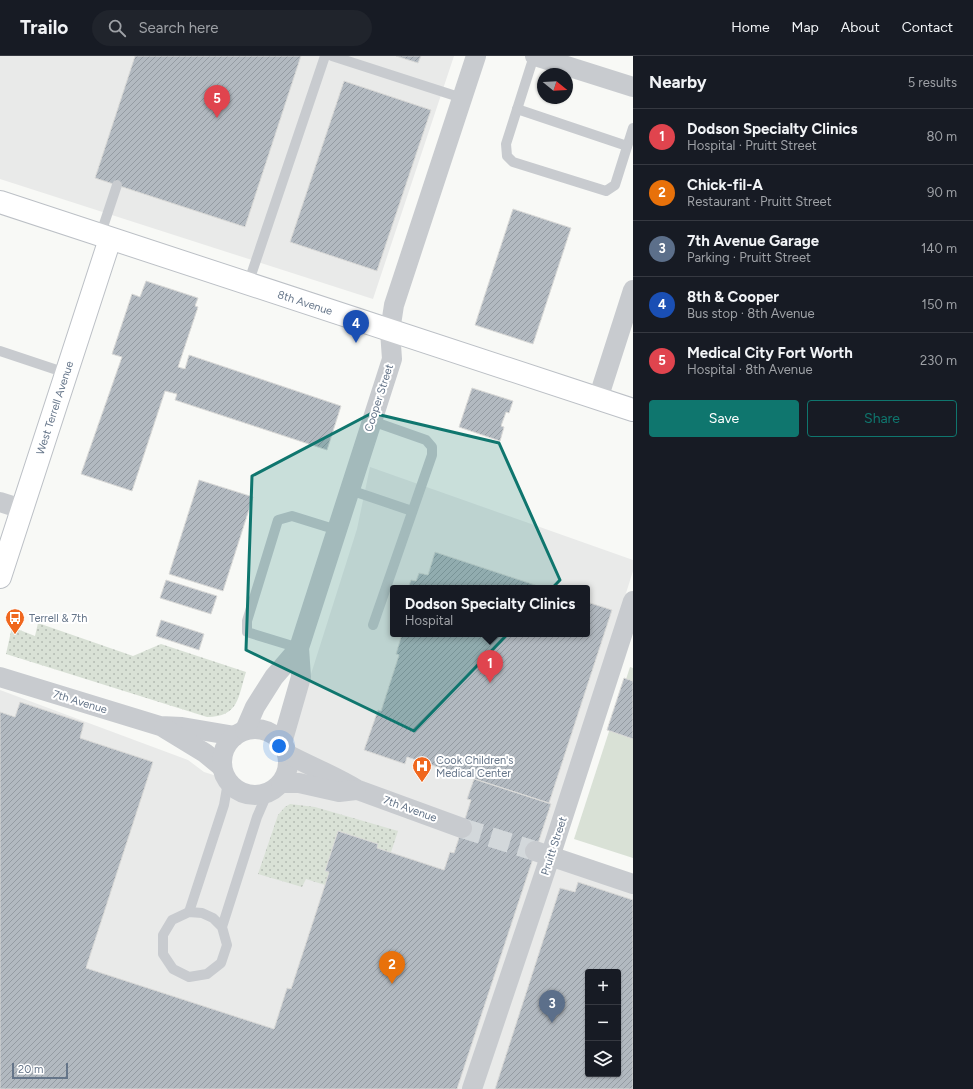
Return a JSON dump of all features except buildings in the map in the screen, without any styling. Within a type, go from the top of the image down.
[{"type":"main road","name":"8th Avenue","points":[[0,202],[105,238],[633,410]]},
{"type":"main road","name":"West Terrell Avenue","points":[[0,578],[66,373],[105,238]]},
{"type":"street","name":"Cooper Street","points":[[284,748],[301,677],[299,648],[392,359],[390,331],[394,305],[476,56]]},
{"type":"street","points":[[534,56],[633,87]]},
{"type":"street","points":[[598,399],[633,290]]},
{"type":"street","points":[[0,502],[22,509]]},
{"type":"street","name":"Pruitt Street","points":[[473,1087],[543,854],[633,601]]},
{"type":"street","name":"Cooper Street","points":[[240,733],[274,677],[299,648]]},
{"type":"street","name":"7th Avenue","points":[[0,677],[160,726],[240,733],[256,729],[266,731],[275,735],[284,748],[325,773],[342,780],[358,790],[462,828]]},
{"type":"street","name":"7th Avenue","points":[[160,726],[205,753],[225,775],[234,788],[242,793],[254,796],[274,788],[298,784],[339,792],[358,790]]},
{"type":"street","points":[[225,775],[224,750],[229,742],[240,733]]},
{"type":"street","points":[[274,788],[286,774],[288,764],[284,748]]},
{"type":"street","points":[[543,854],[633,884]]},
{"type":"lane","points":[[248,284],[325,56]]},
{"type":"lane","points":[[332,56],[462,98]]},
{"type":"lane","points":[[534,56],[506,144],[507,156],[513,162],[606,192],[615,185],[633,128]]},
{"type":"lane","points":[[517,109],[628,146]]},
{"type":"lane","points":[[105,238],[117,185]]},
{"type":"lane","points":[[0,351],[66,373]]},
{"type":"lane","points":[[372,421],[426,440],[432,446],[432,455],[373,625]]},
{"type":"lane","points":[[350,490],[412,511]]},
{"type":"lane","points":[[299,648],[247,632],[247,621],[278,520],[292,516],[337,530]]},
{"type":"lane","points":[[189,912],[224,804],[225,775]]},
{"type":"lane","points":[[222,928],[257,817],[274,788]]},
{"type":"lane","points":[[189,912],[202,913],[213,918],[222,928],[227,945],[221,963],[207,974],[189,977],[172,969],[163,954],[162,935],[172,920],[189,912]]},
{"type":"highlighted area","points":[[372,413],[499,443],[560,580],[414,731],[246,650],[252,476]]},
{"type":"shaded area","points":[[0,56],[454,56],[373,299],[0,179]]},
{"type":"shaded area","name":"Cook Children's Medical Center","points":[[370,467],[633,560],[633,571],[541,862],[633,894],[633,1089],[0,1089],[0,690],[188,760],[204,772],[274,794],[357,529]]},
{"type":"shaded area","points":[[38,623],[133,656],[161,644],[246,672],[239,697],[236,704],[225,713],[218,716],[207,717],[6,654],[12,627],[35,636]]},
{"type":"shaded area","points":[[630,667],[633,668],[633,858],[574,839]]},
{"type":"shaded area","points":[[290,804],[315,807],[398,831],[391,852],[377,848],[378,844],[338,831],[325,871],[329,872],[325,885],[306,879],[302,887],[258,874],[278,815]]},
{"type":"tunnel","points":[[462,828],[535,851]]},
{"type":"place","name":"Medical City Fort Worth","points":[[217,118]]},
{"type":"place","name":"8th & Cooper","points":[[356,343]]},
{"type":"place","name":"Terrell & 7th","points":[[15,635]]},
{"type":"place","name":"Dodson Specialty Clinics","points":[[490,683]]},
{"type":"place","name":"Cook Children's Medical Center","points":[[422,783]]},
{"type":"place","name":"Chick-fil-A","points":[[392,984]]},
{"type":"place","name":"7th Avenue Garage","points":[[552,1023]]}]
